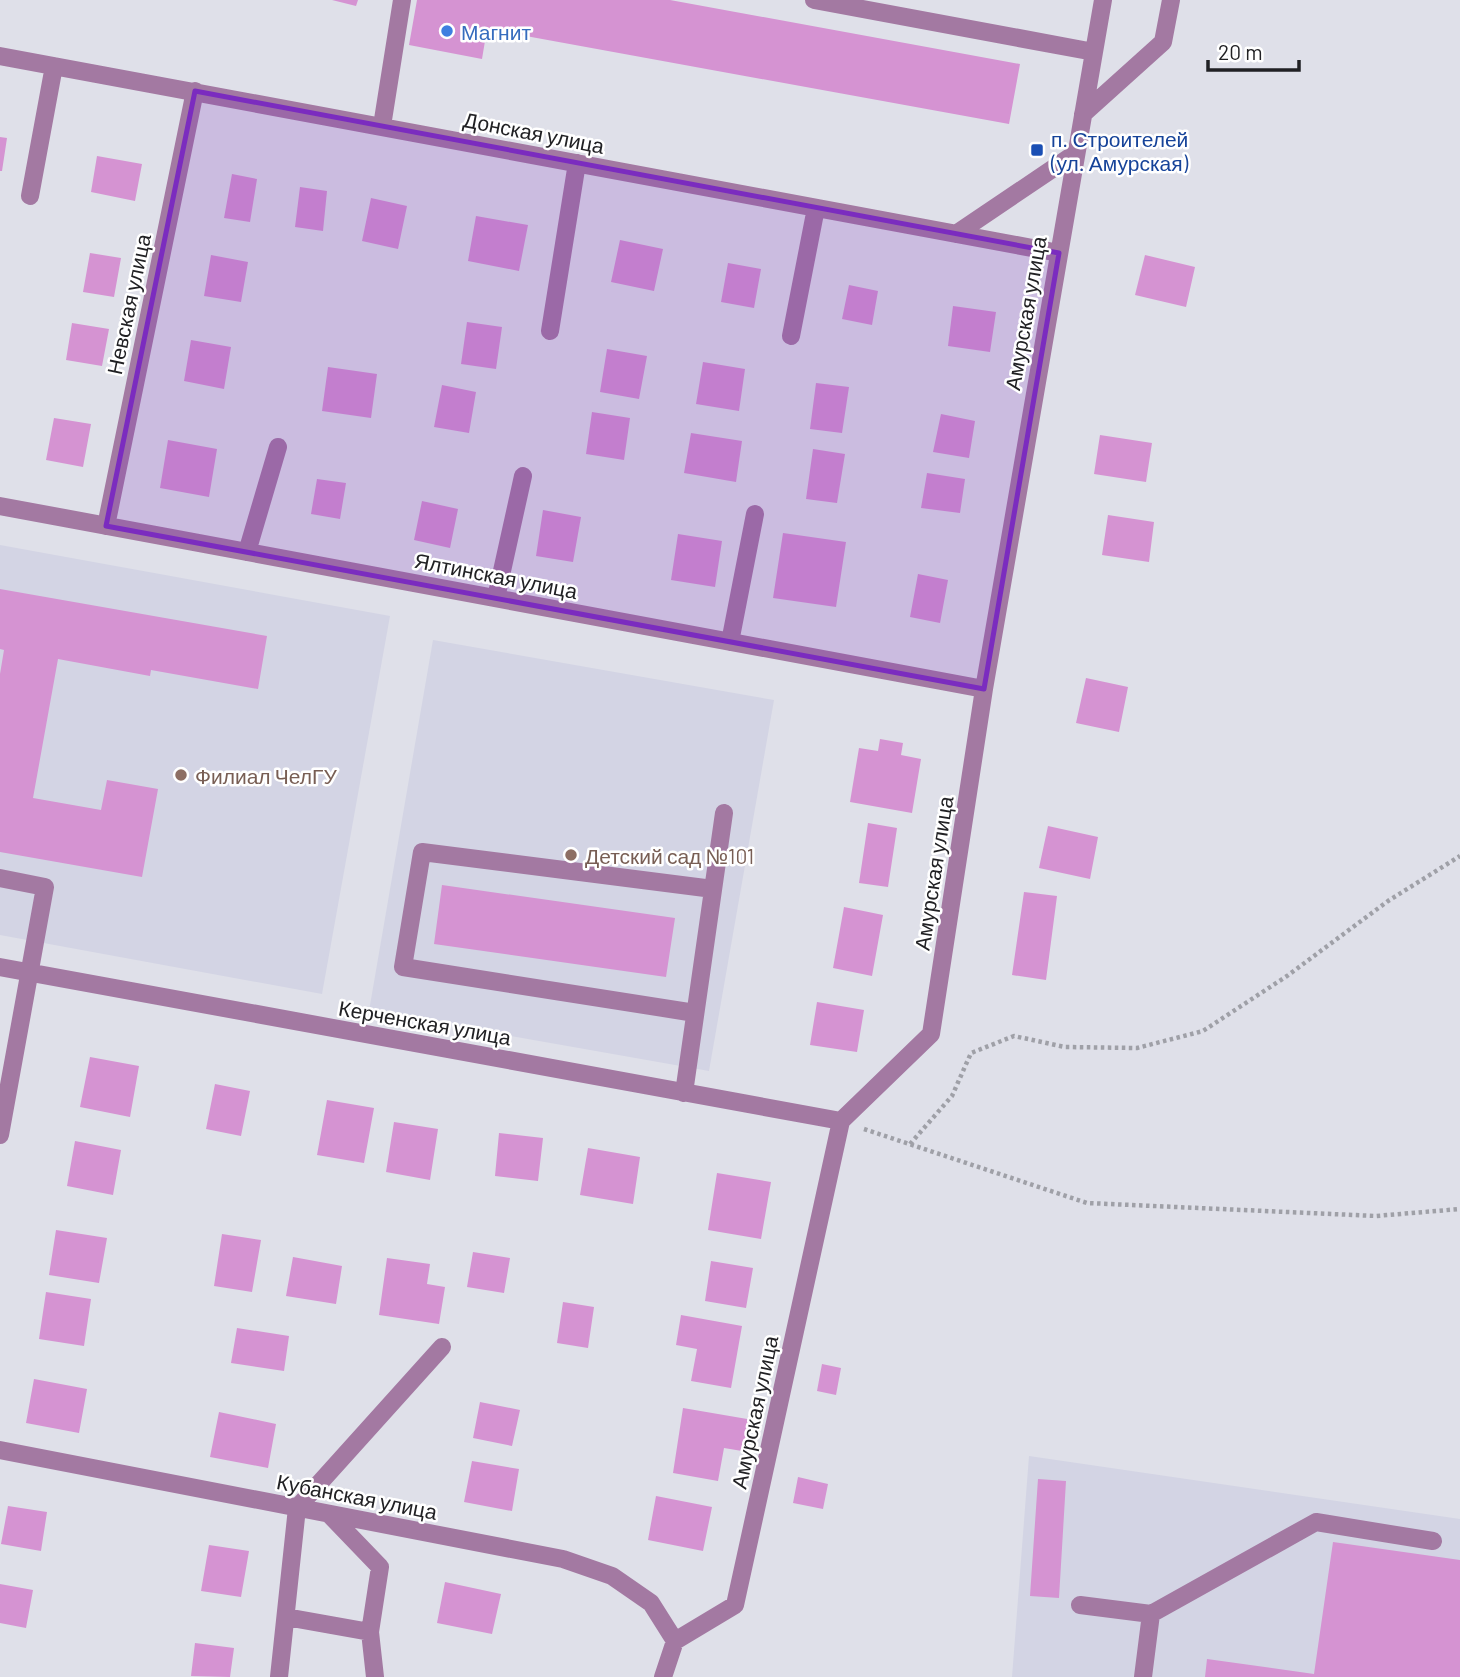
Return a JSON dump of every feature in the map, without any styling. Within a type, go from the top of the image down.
[{"type":"street","points":[[382,127],[402,0]]},
{"type":"street","points":[[814,0],[1094,52]]},
{"type":"street","name":"Амурская улица","points":[[675,1641],[735,1605],[841,1121],[931,1034],[984,689],[1102,0]]},
{"type":"street","points":[[1083,114],[1163,42],[1171,0]]},
{"type":"street","name":"Донская улица","points":[[0,56],[1059,253]]},
{"type":"street","points":[[30,196],[54,66]]},
{"type":"street","name":"Невская улица","points":[[106,526],[195,91]]},
{"type":"street","points":[[956,234],[1076,153]]},
{"type":"street","points":[[550,331],[577,163]]},
{"type":"street","points":[[791,336],[816,208]]},
{"type":"street","points":[[247,552],[278,447]]},
{"type":"street","points":[[496,598],[523,476]]},
{"type":"street","name":"Ялтинская улица","points":[[0,506],[984,689]]},
{"type":"street","points":[[730,642],[755,514]]},
{"type":"street","points":[[684,1093],[724,813]]},
{"type":"street","points":[[695,1013],[403,967],[422,852],[713,889]]},
{"type":"street","points":[[0,878],[44,887],[0,1135]]},
{"type":"street","name":"Керченская улица","points":[[0,967],[841,1121]]},
{"type":"street","points":[[279,1677],[298,1508],[442,1347]]},
{"type":"street","name":"Кубанская улица","points":[[0,1450],[563,1559],[612,1576],[651,1603],[675,1641]]},
{"type":"street","points":[[329,1514],[380,1567],[370,1632],[374,1677]]},
{"type":"street","points":[[1080,1605],[1151,1614],[1315,1522],[1433,1541]]},
{"type":"street","points":[[1143,1677],[1151,1614]]},
{"type":"street","points":[[286,1617],[370,1632]]},
{"type":"street","points":[[663,1677],[675,1641]]},
{"type":"path","points":[[910,1144],[952,1096],[971,1052],[1014,1036],[1065,1047],[1137,1048],[1203,1031],[1287,976],[1388,901],[1460,856]]},
{"type":"path","points":[[841,1121],[1087,1203],[1376,1216],[1460,1209]]},
{"type":"highlighted area","points":[[195,91],[1059,253],[984,689],[106,526]]},
{"type":"shaded area","name":"Филиал ЧелГУ","points":[[0,545],[390,616],[322,994],[0,935]]},
{"type":"shaded area","name":"Детский сад №101","points":[[433,640],[774,700],[709,1071],[369,1011]]},
{"type":"shaded area","points":[[1029,1456],[1460,1519],[1460,1677],[1012,1677]]},
{"type":"building","points":[[332,0],[358,0],[356,6]]},
{"type":"building","points":[[417,0],[670,0],[1020,64],[1009,124],[487,29],[482,59],[409,45]]},
{"type":"building","points":[[0,137],[7,138],[2,171],[0,171]]},
{"type":"building","points":[[97,156],[142,164],[135,201],[91,192]]},
{"type":"building","points":[[232,174],[257,179],[250,222],[224,218]]},
{"type":"building","points":[[300,187],[327,191],[323,231],[295,227]]},
{"type":"building","points":[[371,198],[407,206],[398,249],[362,241]]},
{"type":"building","points":[[476,216],[528,225],[519,271],[468,261]]},
{"type":"building","points":[[620,240],[663,249],[654,291],[611,282]]},
{"type":"building","points":[[90,253],[121,258],[114,297],[83,292]]},
{"type":"building","points":[[211,255],[248,262],[241,302],[204,296]]},
{"type":"building","points":[[1145,255],[1195,267],[1186,307],[1135,295]]},
{"type":"building","points":[[728,263],[761,269],[754,308],[721,302]]},
{"type":"building","points":[[849,285],[878,291],[872,325],[842,319]]},
{"type":"building","points":[[953,306],[996,312],[990,352],[948,346]]},
{"type":"building","points":[[467,322],[502,327],[496,369],[461,364]]},
{"type":"building","points":[[72,323],[109,329],[102,366],[66,360]]},
{"type":"building","points":[[191,340],[231,347],[224,389],[184,381]]},
{"type":"building","points":[[607,349],[647,356],[639,399],[600,392]]},
{"type":"building","points":[[703,362],[745,369],[739,411],[696,404]]},
{"type":"building","points":[[328,367],[377,374],[371,418],[322,411]]},
{"type":"building","points":[[816,383],[849,387],[842,433],[810,429]]},
{"type":"building","points":[[442,385],[476,392],[469,433],[434,427]]},
{"type":"building","points":[[592,412],[630,418],[624,460],[586,454]]},
{"type":"building","points":[[941,414],[975,421],[969,458],[933,452]]},
{"type":"building","points":[[54,418],[91,424],[83,467],[46,460]]},
{"type":"building","points":[[691,433],[742,441],[736,482],[684,473]]},
{"type":"building","points":[[1100,435],[1152,443],[1146,482],[1094,474]]},
{"type":"building","points":[[168,440],[217,449],[209,497],[160,488]]},
{"type":"building","points":[[813,449],[845,454],[837,503],[806,499]]},
{"type":"building","points":[[927,473],[965,479],[960,513],[921,508]]},
{"type":"building","points":[[317,479],[346,483],[340,519],[311,514]]},
{"type":"building","points":[[422,501],[458,509],[450,548],[414,540]]},
{"type":"building","points":[[543,510],[581,517],[573,562],[536,556]]},
{"type":"building","points":[[1108,515],[1154,522],[1149,562],[1102,555]]},
{"type":"building","points":[[783,533],[846,542],[836,607],[773,598]]},
{"type":"building","points":[[678,534],[722,541],[715,587],[671,580]]},
{"type":"building","points":[[918,574],[948,580],[940,623],[910,617]]},
{"type":"building","points":[[0,589],[267,636],[258,689],[151,670],[150,676],[58,659],[33,798],[101,810],[107,780],[158,789],[142,877],[0,852],[0,674],[4,650],[0,649]]},
{"type":"building","points":[[1086,678],[1128,687],[1119,732],[1076,723]]},
{"type":"building","points":[[880,739],[903,743],[901,755],[921,759],[912,813],[850,802],[859,748],[878,751]]},
{"type":"building","points":[[868,823],[897,828],[888,887],[859,883]]},
{"type":"building","points":[[1048,826],[1098,837],[1090,879],[1039,868]]},
{"type":"building","points":[[442,885],[675,918],[666,977],[434,944]]},
{"type":"building","points":[[1024,892],[1057,896],[1046,980],[1012,975]]},
{"type":"building","points":[[844,907],[883,915],[872,976],[833,968]]},
{"type":"building","points":[[817,1002],[864,1010],[857,1052],[810,1045]]},
{"type":"building","points":[[90,1057],[139,1066],[130,1117],[80,1107]]},
{"type":"building","points":[[215,1084],[250,1091],[241,1136],[206,1129]]},
{"type":"building","points":[[327,1100],[374,1108],[364,1163],[317,1155]]},
{"type":"building","points":[[394,1122],[438,1129],[430,1180],[386,1172]]},
{"type":"building","points":[[499,1133],[543,1138],[538,1181],[495,1176]]},
{"type":"building","points":[[75,1141],[121,1150],[113,1195],[67,1186]]},
{"type":"building","points":[[588,1148],[640,1157],[633,1204],[580,1195]]},
{"type":"building","points":[[717,1173],[771,1182],[761,1239],[708,1230]]},
{"type":"building","points":[[56,1230],[107,1238],[99,1283],[49,1275]]},
{"type":"building","points":[[222,1234],[261,1240],[252,1292],[214,1286]]},
{"type":"building","points":[[473,1252],[510,1258],[504,1293],[467,1287]]},
{"type":"building","points":[[293,1257],[342,1266],[336,1304],[286,1296]]},
{"type":"building","points":[[387,1258],[430,1264],[427,1284],[445,1287],[439,1324],[379,1315]]},
{"type":"building","points":[[711,1261],[753,1268],[746,1308],[705,1301]]},
{"type":"building","points":[[46,1292],[91,1299],[84,1346],[39,1339]]},
{"type":"building","points":[[563,1302],[594,1307],[588,1348],[557,1343]]},
{"type":"building","points":[[681,1315],[742,1326],[731,1388],[691,1381],[697,1349],[676,1345]]},
{"type":"building","points":[[237,1328],[289,1336],[284,1371],[231,1363]]},
{"type":"building","points":[[822,1364],[841,1368],[836,1395],[817,1391]]},
{"type":"building","points":[[34,1379],[87,1389],[79,1433],[26,1423]]},
{"type":"building","points":[[480,1402],[520,1410],[512,1446],[473,1438]]},
{"type":"building","points":[[683,1408],[753,1420],[748,1452],[724,1448],[718,1481],[673,1473]]},
{"type":"building","points":[[219,1412],[276,1424],[268,1468],[210,1457]]},
{"type":"building","points":[[472,1461],[519,1469],[512,1511],[464,1502]]},
{"type":"building","points":[[798,1477],[828,1484],[823,1509],[793,1503]]},
{"type":"building","points":[[1038,1479],[1066,1481],[1059,1598],[1030,1596]]},
{"type":"building","points":[[656,1496],[712,1507],[703,1551],[648,1540]]},
{"type":"building","points":[[8,1506],[47,1512],[41,1551],[1,1544]]},
{"type":"building","points":[[1333,1542],[1460,1560],[1460,1677],[1205,1677],[1207,1659],[1314,1674]]},
{"type":"building","points":[[209,1545],[249,1551],[241,1597],[201,1591]]},
{"type":"building","points":[[445,1582],[501,1594],[492,1634],[437,1623]]},
{"type":"building","points":[[0,1584],[33,1590],[26,1628],[0,1623]]},
{"type":"building","points":[[195,1643],[234,1648],[230,1677],[191,1676]]},
{"type":"place","name":"Магнит","points":[[447,31]]},
{"type":"place","name":"п. Строителей (ул. Амурская)","points":[[1037,150]]},
{"type":"place","name":"Филиал ЧелГУ","points":[[181,775]]},
{"type":"place","name":"Детский сад №101","points":[[571,855]]}]
